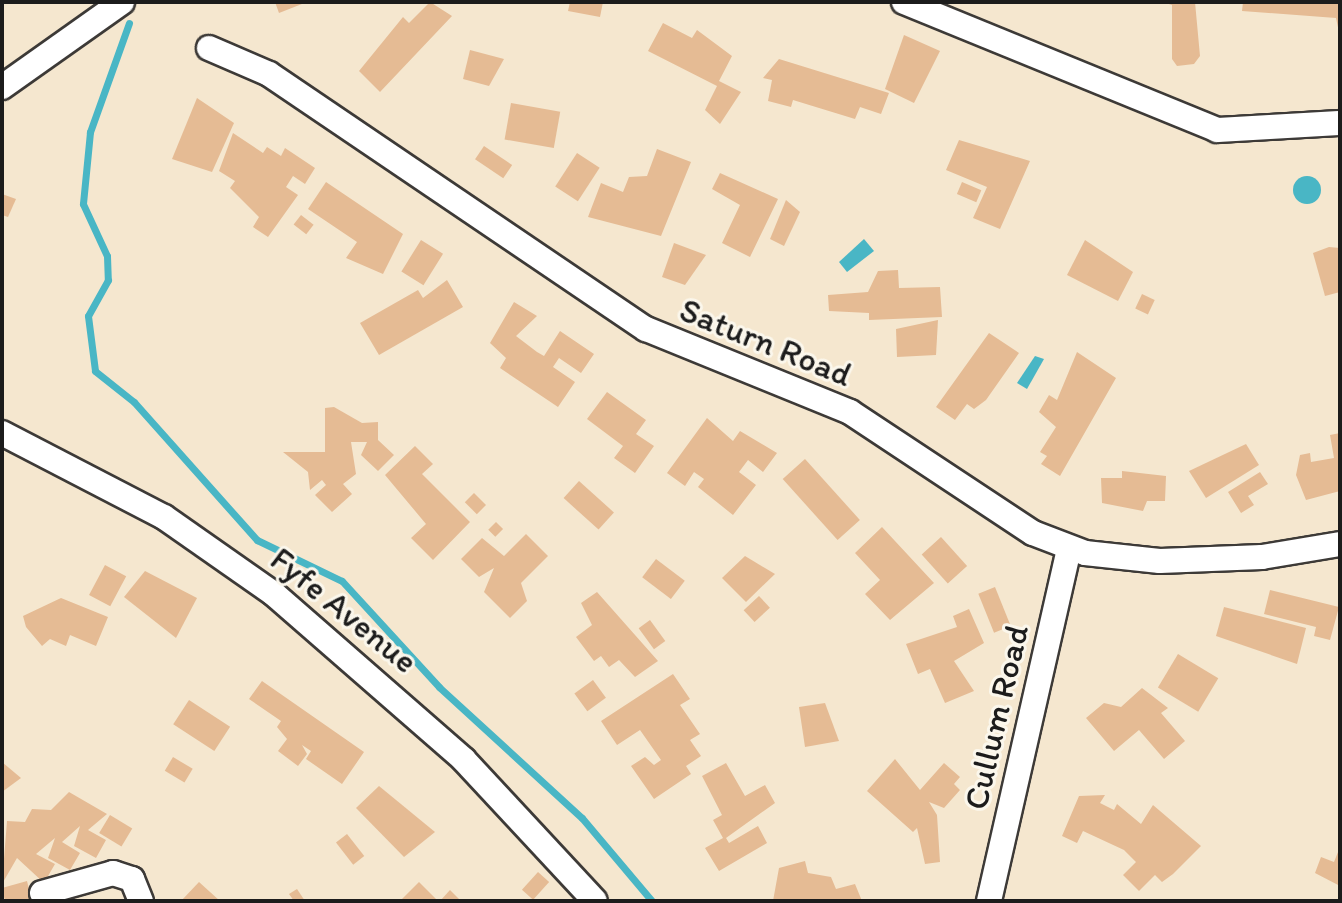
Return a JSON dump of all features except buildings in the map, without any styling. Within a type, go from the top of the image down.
[{"type":"street","points":[[2,87],[122,2]]},
{"type":"street","points":[[904,2],[1217,130],[1340,123]]},
{"type":"street","name":"Saturn Road","points":[[209,48],[269,74],[646,329],[850,412],[1003,517],[1069,548],[1213,560],[1340,544]]},
{"type":"street","name":"Fyfe Avenue","points":[[2,433],[164,517],[274,594],[464,760],[595,901]]},
{"type":"street","name":"Cullum Road","points":[[989,901],[1069,548]]},
{"type":"street","points":[[42,893],[113,873],[132,879],[141,901]]},
{"type":"water","points":[[1307,176],[1317,180],[1321,190],[1317,200],[1307,204],[1297,200],[1293,190],[1297,180]]},
{"type":"water","points":[[864,239],[874,251],[847,272],[839,262]]},
{"type":"water","points":[[1035,356],[1044,359],[1027,389],[1017,383]]},
{"type":"waterway","points":[[129,23],[90,132],[83,204],[107,256],[108,280],[88,316],[95,371],[134,402],[257,540],[342,581],[439,687],[582,818],[652,901]]}]
